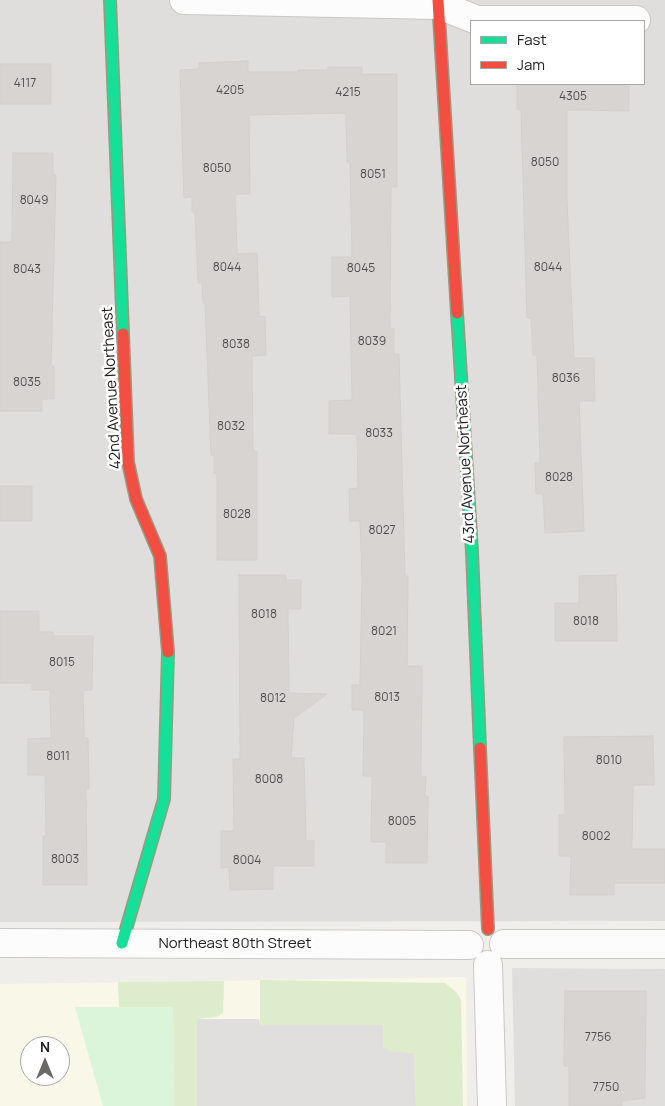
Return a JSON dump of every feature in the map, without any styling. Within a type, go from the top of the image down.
[{"type":"street","name":"42nd Avenue Northeast","points":[[110,0],[128,462],[136,499],[160,556],[168,652],[164,799],[122,943]]},
{"type":"street","points":[[184,0],[438,2],[478,20],[636,20]]},
{"type":"street","name":"43rd Avenue Northeast","points":[[438,2],[471,542],[492,1106]]},
{"type":"street","name":"Northeast 80th Street","points":[[0,943],[487,946],[665,944]]},
{"type":"shaded area","points":[[0,0],[665,0],[665,921],[0,922]]},
{"type":"shaded area","points":[[512,968],[665,969],[665,1106],[515,1106]]},
{"type":"shaded area","points":[[466,977],[467,1106],[0,1106],[0,984]]},
{"type":"shaded area","points":[[197,1019],[259,1019],[260,1025],[383,1025],[383,1046],[389,1051],[414,1053],[416,1106],[197,1106]]},
{"type":"green space","points":[[260,980],[445,983],[456,992],[461,1000],[463,1106],[416,1106],[414,1053],[389,1052],[383,1046],[383,1026],[260,1040]]},
{"type":"green space","points":[[224,981],[223,1013],[216,1017],[197,1019],[197,1106],[174,1106],[173,1007],[119,1007],[118,982]]},
{"type":"green space","points":[[75,1007],[173,1007],[174,1106],[103,1106]]},
{"type":"building","points":[[248,61],[248,72],[298,72],[298,70],[328,70],[328,67],[362,67],[362,74],[397,74],[397,187],[391,187],[390,329],[394,329],[394,354],[399,354],[405,576],[408,576],[407,666],[422,666],[421,777],[426,777],[425,796],[428,796],[427,863],[386,863],[386,842],[371,842],[372,776],[363,776],[364,710],[352,710],[352,685],[360,685],[362,576],[360,521],[350,521],[349,489],[358,488],[357,434],[329,434],[329,401],[352,400],[350,296],[332,297],[332,257],[352,257],[350,162],[347,162],[346,113],[249,115],[250,194],[235,194],[237,254],[257,253],[259,317],[265,316],[266,355],[252,356],[253,451],[257,451],[257,560],[217,560],[217,473],[214,473],[214,455],[211,455],[205,303],[203,303],[202,283],[198,283],[195,212],[192,212],[192,197],[184,198],[180,70],[199,69],[199,63]]},
{"type":"building","points":[[0,64],[51,64],[51,104],[0,104]]},
{"type":"building","points":[[517,85],[629,85],[629,111],[567,110],[567,201],[574,358],[594,358],[595,401],[579,401],[584,531],[545,533],[543,494],[536,494],[535,463],[540,463],[537,355],[533,355],[531,318],[527,318],[521,110],[517,109]]},
{"type":"building","points":[[13,153],[53,153],[53,175],[56,175],[51,366],[54,366],[54,399],[42,399],[42,411],[0,411],[0,242],[12,242]]},
{"type":"building","points":[[0,486],[32,486],[32,521],[0,521]]},
{"type":"building","points":[[239,575],[286,575],[286,580],[301,580],[301,609],[288,609],[289,693],[327,694],[294,718],[291,758],[304,758],[306,841],[314,841],[314,866],[273,866],[273,889],[230,890],[229,867],[221,868],[221,831],[234,831],[233,759],[240,759]]},
{"type":"building","points":[[616,575],[617,641],[555,641],[555,603],[579,603],[579,576]]},
{"type":"building","points":[[0,611],[39,611],[39,632],[53,632],[53,636],[93,636],[92,690],[83,690],[84,738],[88,738],[89,789],[86,789],[87,885],[43,885],[43,836],[46,836],[45,775],[28,775],[28,739],[51,738],[50,690],[32,690],[32,683],[0,683]]},
{"type":"building","points":[[653,736],[654,785],[633,785],[632,849],[665,849],[665,883],[614,883],[614,895],[570,895],[571,856],[559,856],[559,815],[565,815],[564,737]]},
{"type":"building","points":[[565,991],[646,991],[645,1098],[622,1101],[622,1106],[569,1106],[569,1066],[564,1066]]},
{"type":"traffic: fast","points":[[110,0],[123,334]]},
{"type":"traffic: fast","points":[[457,313],[472,552],[480,748]]},
{"type":"traffic: fast","points":[[122,943],[164,799],[168,652]]},
{"type":"traffic: jam","points":[[438,0],[457,313]]},
{"type":"traffic: jam","points":[[123,334],[128,462],[136,499],[160,556],[168,652]]},
{"type":"traffic: jam","points":[[480,748],[488,929]]}]
